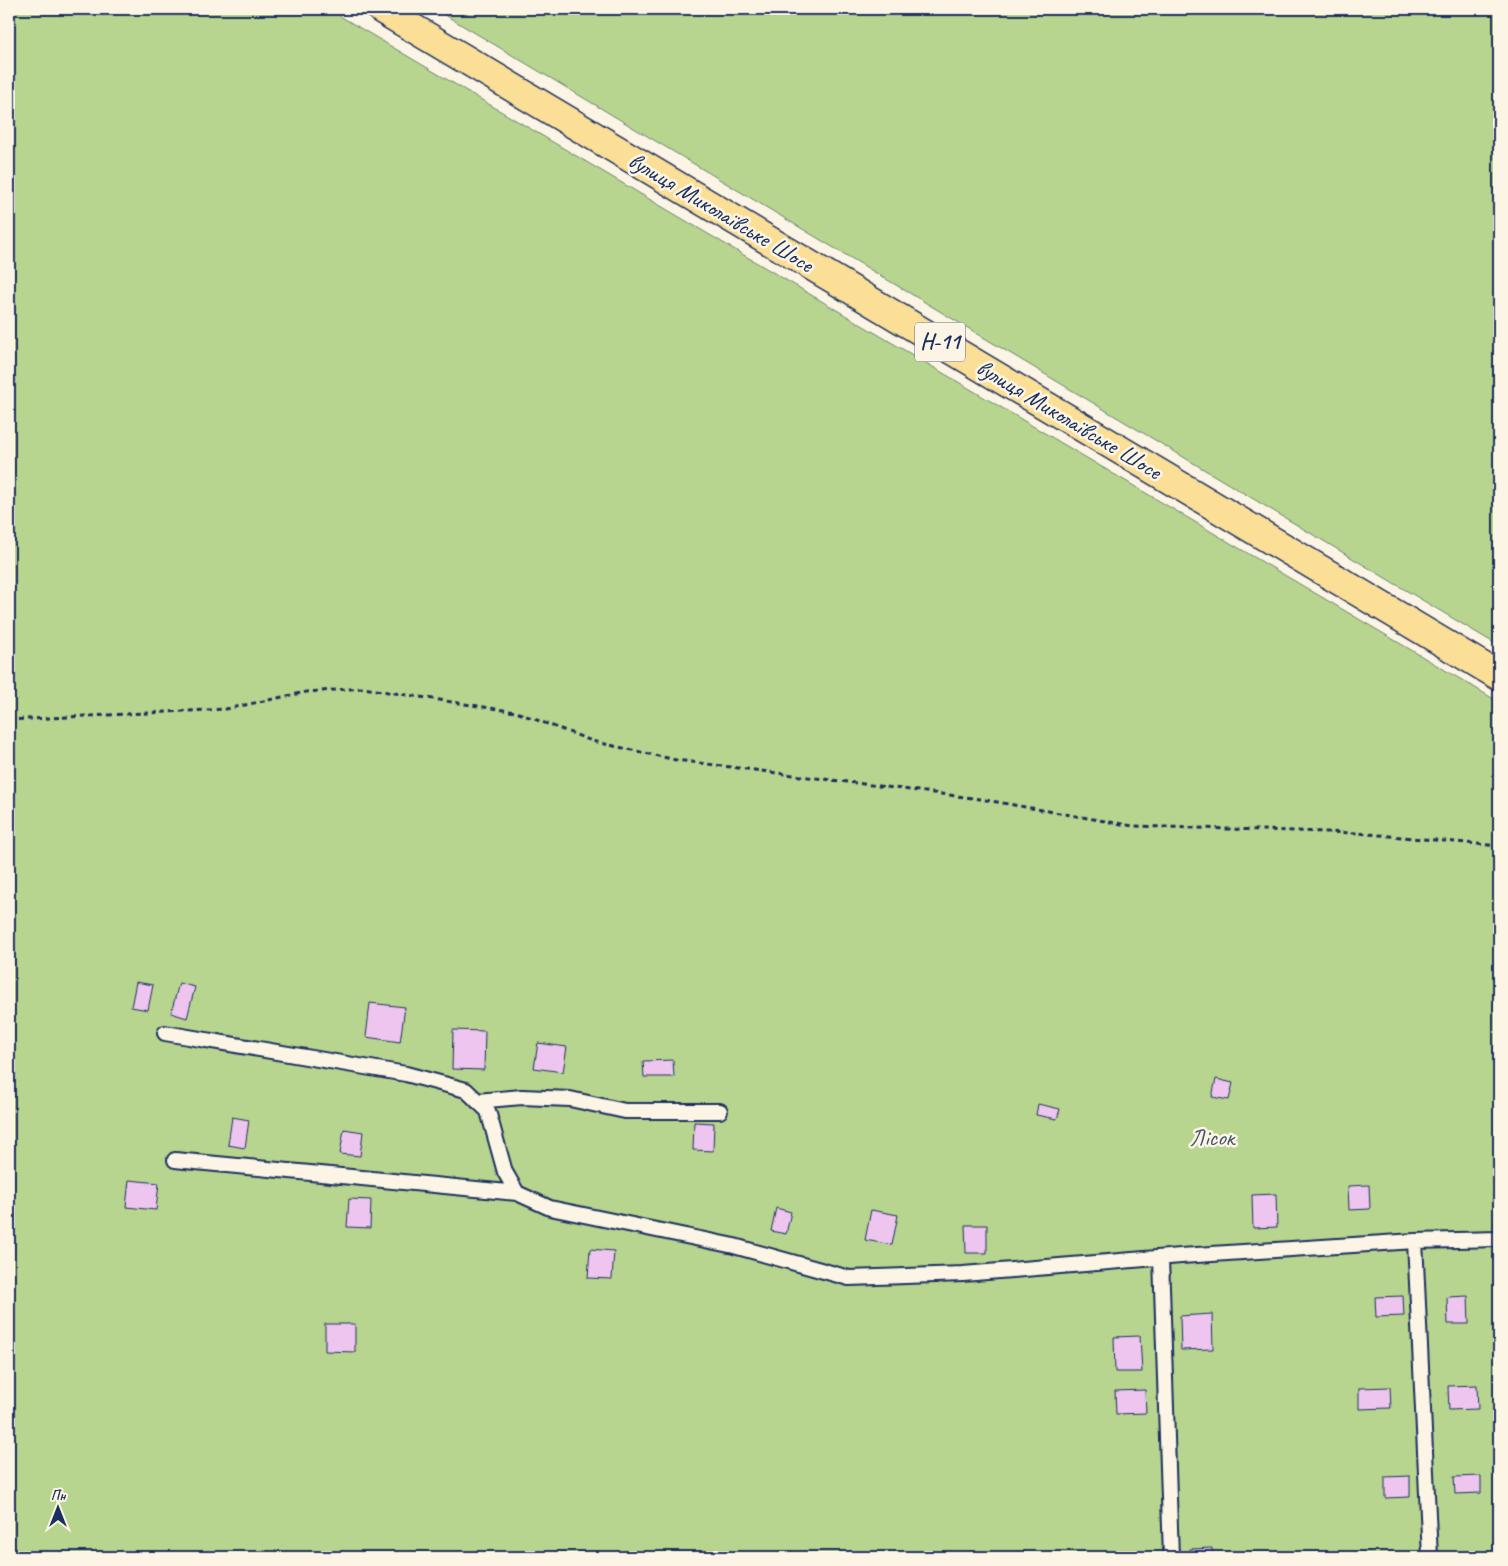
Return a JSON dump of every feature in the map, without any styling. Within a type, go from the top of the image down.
[{"type":"main road","name":"вулиця Миколаївське Шосе","points":[[381,9],[1499,676]]},
{"type":"lane","points":[[165,1033],[406,1074],[466,1090],[488,1111],[505,1172],[517,1193]]},
{"type":"lane","points":[[477,1101],[522,1097],[570,1099],[625,1110],[720,1110]]},
{"type":"lane","points":[[175,1160],[517,1193],[550,1208],[734,1246],[849,1278],[963,1274],[1161,1258],[1415,1241],[1499,1239]]},
{"type":"lane","points":[[1415,1241],[1430,1557]]},
{"type":"lane","points":[[1161,1258],[1171,1557]]},
{"type":"path","points":[[9,720],[226,709],[306,692],[362,688],[516,712],[592,740],[676,760],[980,799],[1133,826],[1358,833],[1499,846]]},
{"type":"green space","name":"Лісок","points":[[9,9],[328,9],[1499,702],[1499,1557],[9,1557]]},
{"type":"green space","points":[[435,9],[1499,9],[1499,646]]},
{"type":"building","points":[[136,982],[153,985],[148,1010],[131,1007]]},
{"type":"building","points":[[179,983],[195,987],[187,1018],[171,1013]]},
{"type":"building","points":[[370,1003],[405,1007],[400,1042],[366,1037]]},
{"type":"building","points":[[453,1030],[485,1031],[484,1070],[452,1069]]},
{"type":"building","points":[[538,1043],[567,1047],[563,1072],[534,1068]]},
{"type":"building","points":[[673,1060],[674,1077],[644,1077],[643,1061]]},
{"type":"building","points":[[1216,1079],[1233,1083],[1229,1100],[1212,1097]]},
{"type":"building","points":[[1038,1104],[1060,1109],[1057,1119],[1036,1115]]},
{"type":"building","points":[[232,1117],[249,1120],[245,1148],[228,1145]]},
{"type":"building","points":[[694,1122],[714,1123],[713,1151],[693,1150]]},
{"type":"building","points":[[344,1129],[363,1132],[360,1156],[340,1154]]},
{"type":"building","points":[[129,1180],[159,1183],[156,1210],[126,1207]]},
{"type":"building","points":[[1369,1185],[1370,1209],[1349,1210],[1348,1186]]},
{"type":"building","points":[[1276,1194],[1277,1227],[1253,1228],[1252,1195]]},
{"type":"building","points":[[349,1199],[371,1200],[370,1228],[347,1227]]},
{"type":"building","points":[[776,1208],[791,1212],[786,1234],[771,1231]]},
{"type":"building","points":[[871,1210],[898,1215],[892,1245],[865,1240]]},
{"type":"building","points":[[965,1225],[987,1225],[987,1253],[966,1253]]},
{"type":"building","points":[[590,1249],[614,1251],[612,1279],[588,1278]]},
{"type":"building","points":[[1403,1296],[1404,1316],[1376,1317],[1375,1297]]},
{"type":"building","points":[[1468,1296],[1469,1324],[1448,1324],[1447,1297]]},
{"type":"building","points":[[1212,1314],[1213,1349],[1181,1350],[1180,1316]]},
{"type":"building","points":[[325,1324],[355,1324],[355,1352],[325,1351]]},
{"type":"building","points":[[1140,1336],[1142,1372],[1115,1372],[1114,1337]]},
{"type":"building","points":[[1477,1385],[1478,1409],[1449,1410],[1448,1386]]},
{"type":"building","points":[[1390,1387],[1391,1408],[1359,1409],[1359,1388]]},
{"type":"building","points":[[1145,1390],[1146,1413],[1116,1414],[1115,1391]]},
{"type":"building","points":[[1410,1476],[1410,1497],[1385,1498],[1385,1477]]},
{"type":"building","points":[[1481,1476],[1481,1493],[1455,1494],[1454,1477]]},
{"type":"building","points":[[1212,1548],[1212,1557],[1190,1557],[1190,1549]]}]
